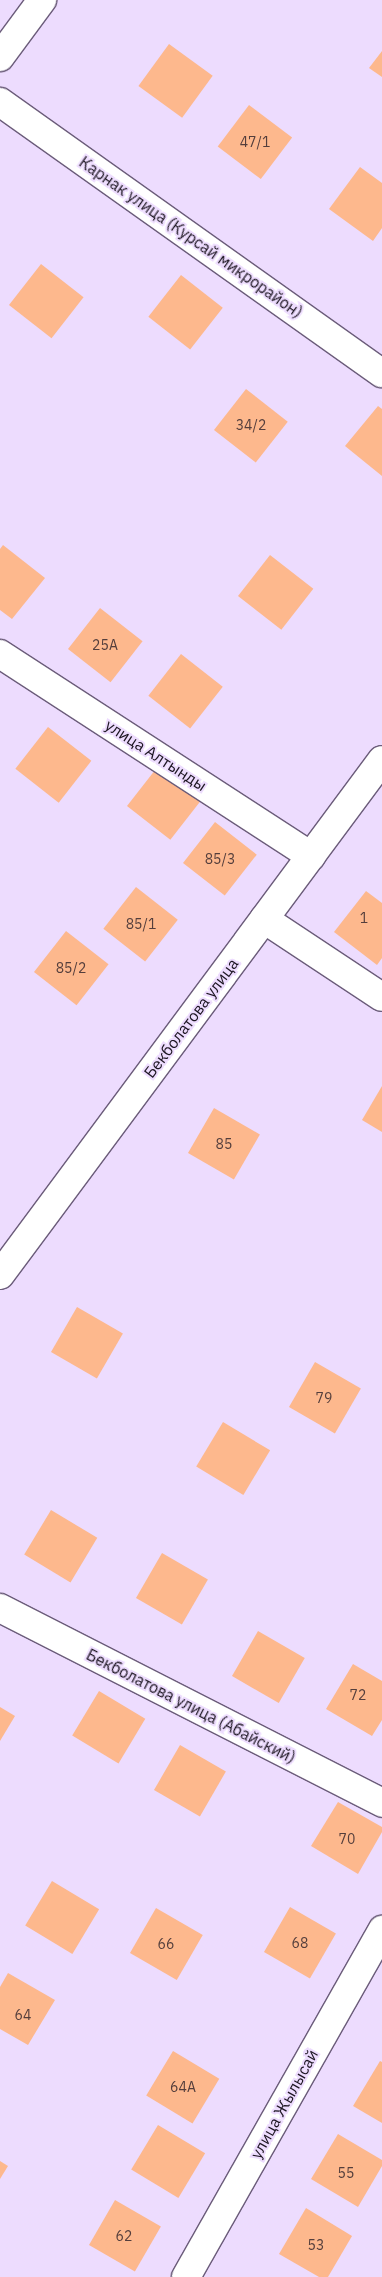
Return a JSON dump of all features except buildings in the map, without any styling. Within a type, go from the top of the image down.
[{"type":"street","points":[[0,57],[42,0]]},
{"type":"street","name":"Карнак улица (Курсай микрорайон)","points":[[0,102],[382,372]]},
{"type":"street","name":"улица Алтынды","points":[[0,654],[311,856]]},
{"type":"street","name":"Бекболатова улица","points":[[0,1275],[382,760]]},
{"type":"street","points":[[264,919],[382,997]]},
{"type":"street","name":"Бекболатова улица (Абайский)","points":[[0,1608],[382,1803]]},
{"type":"street","name":"улица Жылысай","points":[[186,2277],[382,1930]]}]
